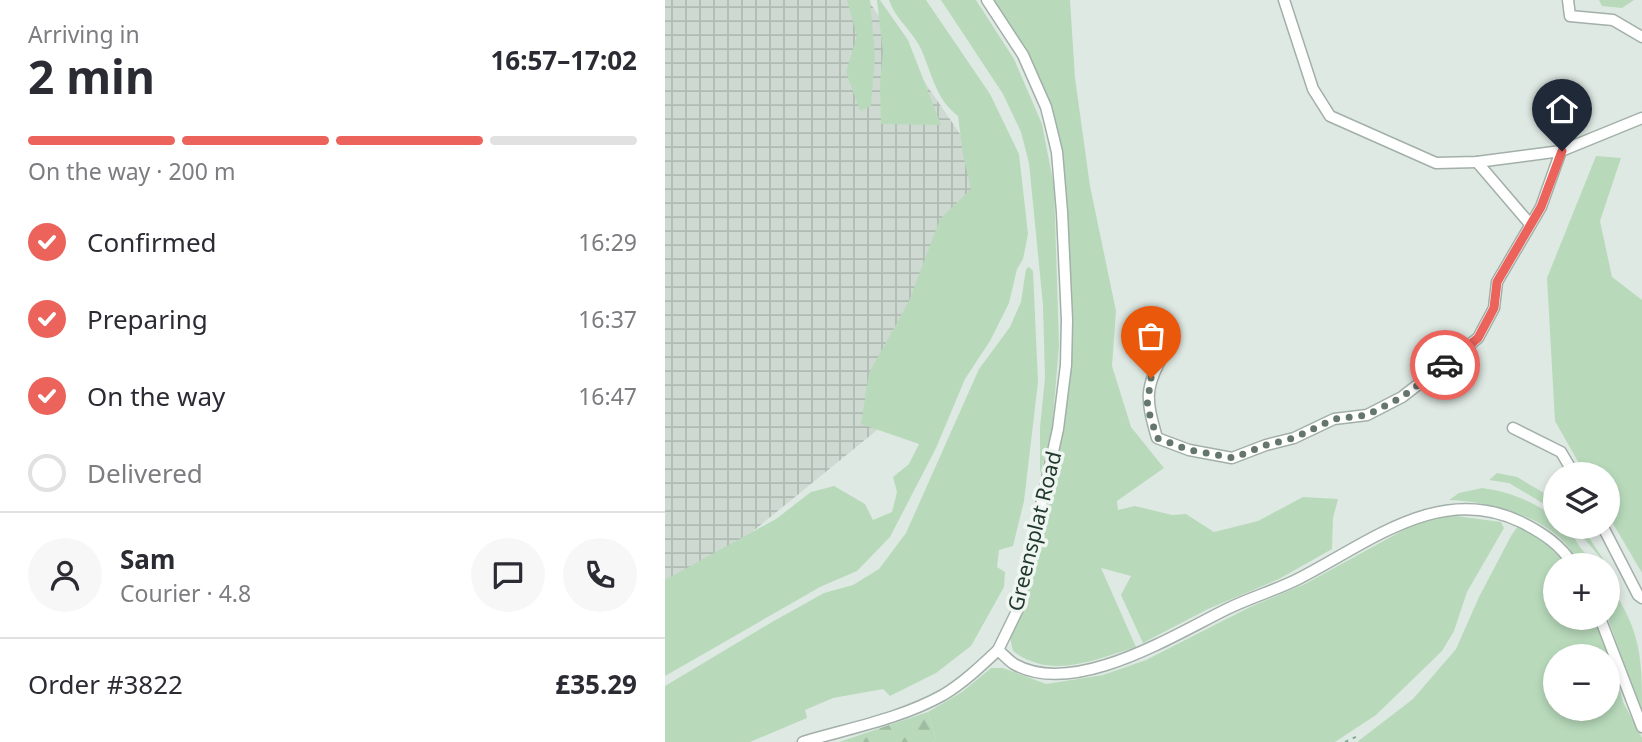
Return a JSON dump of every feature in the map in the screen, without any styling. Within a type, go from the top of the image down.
[{"type":"street","name":"Greensplat Road","points":[[803,742],[922,705],[965,680],[997,650],[1018,609],[1058,429],[1066,365],[1067,320],[1062,212],[1056,152],[1046,107],[1013,38],[987,0]]},
{"type":"street","points":[[1284,0],[1313,89],[1330,116],[1436,163],[1477,162],[1562,151],[1642,118]]},
{"type":"street","points":[[1568,0],[1570,16],[1613,20],[1642,37]]},
{"type":"street","points":[[1165,351],[1151,378],[1147,406],[1157,438],[1189,450],[1233,458],[1294,438],[1334,419],[1367,415],[1402,397],[1478,338],[1494,308],[1497,282],[1541,207],[1562,151]]},
{"type":"street","points":[[1477,162],[1530,224]]},
{"type":"street","points":[[1513,428],[1561,452],[1567,462]]},
{"type":"street","points":[[997,650],[1013,663],[1042,673],[1059,674],[1088,669],[1143,652],[1230,608],[1298,579],[1405,521],[1436,511],[1472,509],[1509,517],[1534,528],[1557,543],[1564,553]]},
{"type":"street","points":[[1609,539],[1642,598]]},
{"type":"street","points":[[1606,630],[1642,727]]},
{"type":"path","points":[[1345,742],[1360,735]]},
{"type":"shaded area","points":[[665,0],[868,0],[989,176],[893,417],[665,603]]},
{"type":"green space","points":[[847,0],[870,0],[875,56],[871,106],[860,111],[846,72],[857,36]]},
{"type":"green space","points":[[877,0],[880,0],[908,40],[941,125],[881,124],[880,82],[883,52]]},
{"type":"green space","points":[[889,0],[926,0],[990,94],[1019,154],[1028,234],[1009,303],[990,341],[965,379],[936,448],[890,537],[857,571],[820,587],[665,676],[665,580],[776,519],[811,492],[834,486],[865,504],[873,520],[892,512],[897,492],[893,477],[909,464],[919,444],[861,424],[869,373],[909,301],[940,219],[971,189],[958,116],[944,101],[919,45]]},
{"type":"green space","points":[[941,0],[976,0],[1014,59],[1042,124],[1054,186],[1059,345],[1052,430],[1040,474],[1040,427],[1045,378],[1043,305],[1029,163],[1021,132],[1003,94]]},
{"type":"green space","points":[[994,0],[1070,0],[1075,78],[1090,186],[1116,311],[1112,366],[1131,427],[1164,468],[1117,501],[1118,510],[1135,506],[1172,515],[1186,514],[1214,532],[1258,521],[1303,497],[1338,499],[1333,518],[1332,549],[1279,579],[1208,609],[1143,643],[1121,595],[1131,576],[1101,568],[1136,647],[1073,665],[1058,666],[1027,660],[1013,651],[1010,638],[1028,594],[1065,424],[1071,314],[1067,200],[1062,149],[1050,104],[1025,50]]},
{"type":"green space","points":[[1599,0],[1634,0],[1622,8],[1602,6]]},
{"type":"green space","points":[[1596,156],[1621,158],[1600,221],[1612,277],[1642,300],[1642,573],[1620,535],[1620,462],[1578,462],[1555,421],[1547,278]]},
{"type":"green space","points":[[1029,267],[1033,271],[1038,382],[1024,501],[1013,546],[999,550],[997,567],[1005,572],[1004,587],[971,646],[936,673],[890,696],[883,689],[833,698],[805,710],[807,718],[750,742],[665,742],[665,686],[824,593],[853,585],[879,569],[906,533],[979,369],[1010,327],[1021,302],[1026,269]]},
{"type":"green space","points":[[1497,473],[1517,477],[1543,492],[1543,503],[1509,483],[1489,480]]},
{"type":"green space","points":[[1482,488],[1521,498],[1543,510],[1543,526],[1494,506],[1449,500],[1459,493]]},
{"type":"green space","points":[[1456,516],[1501,522],[1504,528],[1467,592],[1454,631],[1442,651],[1376,715],[1335,742],[932,742],[936,739],[928,712],[962,692],[991,668],[1003,668],[1046,684],[1103,675],[1146,660],[1250,607],[1305,584],[1409,527],[1431,519]]},
{"type":"green space","points":[[1518,526],[1543,541],[1556,553],[1543,553],[1543,630],[1599,630],[1604,644],[1543,644],[1543,721],[1620,721],[1620,690],[1642,742],[1357,742],[1413,699],[1456,649],[1479,597]]},
{"type":"green space","points":[[1561,539],[1575,539],[1585,553],[1572,553]]},
{"type":"green space","points":[[1584,539],[1590,539],[1599,553]]},
{"type":"green space","points":[[1620,602],[1638,646],[1642,718],[1620,653],[1620,644],[1617,644],[1612,630],[1620,630]]},
{"type":"green space","points":[[928,712],[936,739],[932,742],[839,742]]},
{"type":"way so far","points":[[1151,378],[1147,406],[1157,438],[1189,450],[1233,458],[1294,438],[1334,419],[1367,415],[1402,397],[1445,365]]},
{"type":"route","points":[[1445,365],[1478,338],[1494,308],[1497,282],[1541,207],[1562,151]]}]
